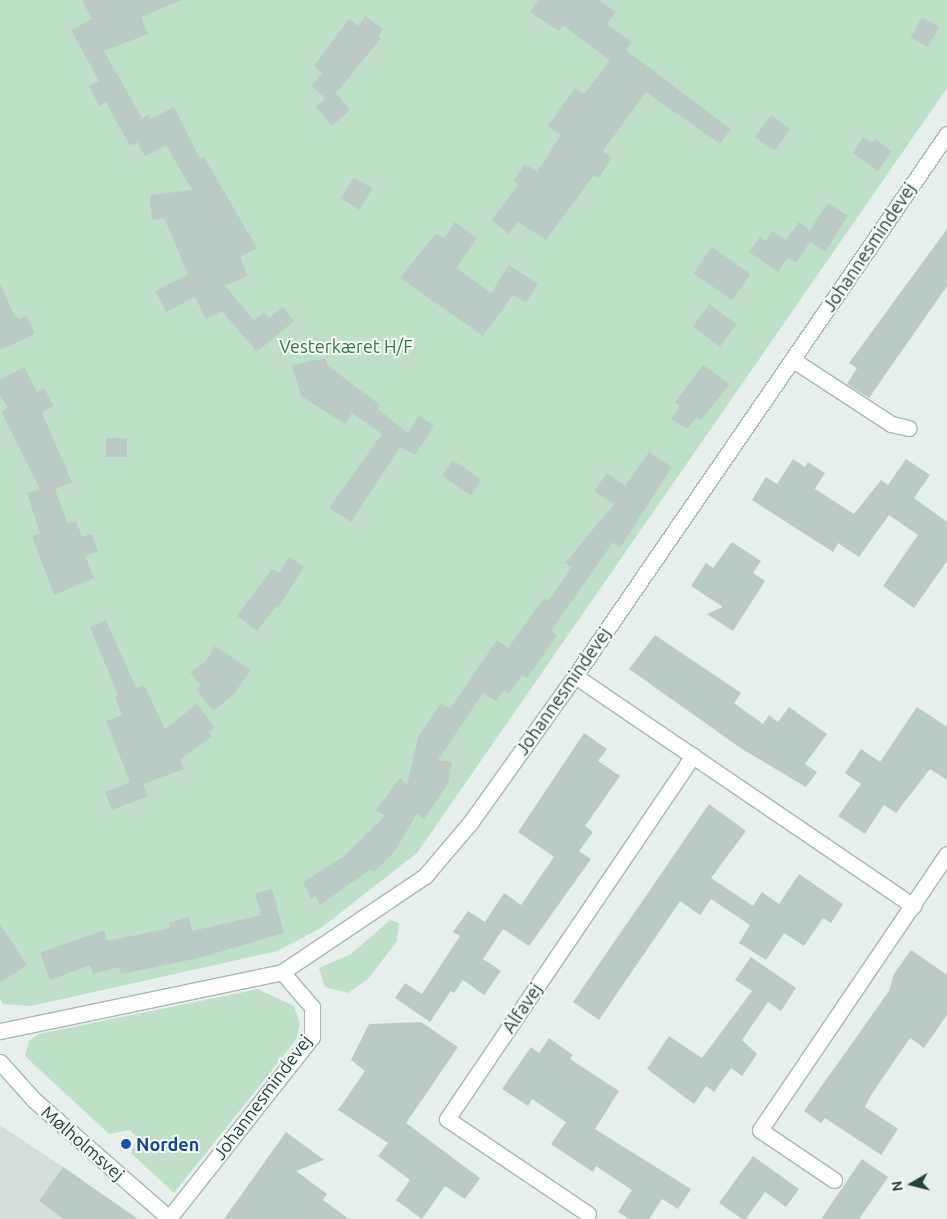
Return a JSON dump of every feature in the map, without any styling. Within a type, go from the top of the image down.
[{"type":"street","name":"Johannesmindevej","points":[[0,1031],[282,972],[425,876],[470,823],[574,676],[947,134]]},
{"type":"street","points":[[793,360],[891,424],[909,428]]},
{"type":"street","points":[[574,676],[912,906]]},
{"type":"street","name":"Alfavej","points":[[588,1214],[447,1119],[693,756]]},
{"type":"street","points":[[834,1180],[760,1130],[947,854]]},
{"type":"street","name":"Johannesmindevej","points":[[169,1218],[312,1036],[312,1007],[282,972]]},
{"type":"street","name":"Mølholmsvej","points":[[0,1062],[34,1100],[169,1218]]},
{"type":"shaded area","name":"Norden","points":[[0,1125],[63,1167],[138,1219],[0,1219]]},
{"type":"green space","name":"Vesterkæret H/F","points":[[0,0],[947,0],[947,88],[417,853],[321,928],[277,951],[31,1006],[3,1004],[0,999]]},
{"type":"green space","points":[[390,920],[399,923],[397,941],[368,979],[348,993],[325,987],[319,968],[351,954]]},
{"type":"green space","points":[[258,989],[294,1006],[300,1024],[296,1040],[174,1193],[131,1153],[137,1138],[130,1130],[109,1134],[25,1056],[29,1041],[39,1034]]},
{"type":"building","points":[[82,0],[182,0],[141,17],[148,34],[104,51],[142,118],[148,115],[151,119],[174,107],[200,159],[204,157],[257,248],[240,257],[248,276],[225,286],[254,320],[264,312],[269,318],[283,307],[294,321],[257,352],[222,311],[206,319],[195,297],[166,312],[155,291],[188,274],[164,218],[152,220],[150,195],[192,190],[166,145],[145,156],[137,142],[130,146],[106,102],[99,106],[89,86],[99,81],[71,30],[92,19]]},
{"type":"building","points":[[538,0],[599,0],[616,12],[607,24],[632,42],[626,50],[731,129],[720,144],[646,92],[603,151],[612,157],[599,178],[594,175],[546,240],[518,222],[508,234],[492,220],[518,185],[513,181],[525,164],[537,172],[561,135],[548,126],[575,88],[584,94],[610,61],[563,25],[559,31],[530,12]]},
{"type":"building","points":[[365,16],[383,29],[378,36],[381,38],[336,93],[350,110],[332,126],[316,107],[325,98],[311,86],[322,73],[314,66],[349,19],[358,26]]},
{"type":"building","points":[[922,17],[939,27],[928,47],[910,37]]},
{"type":"building","points":[[771,115],[790,129],[775,151],[755,137]]},
{"type":"building","points":[[863,137],[872,143],[875,139],[892,151],[878,171],[853,153]]},
{"type":"building","points":[[354,177],[373,189],[359,210],[341,198]]},
{"type":"building","points":[[828,203],[848,216],[825,252],[810,242],[796,263],[788,258],[778,272],[749,252],[760,237],[766,241],[772,231],[786,240],[799,222],[810,230]]},
{"type":"building","points":[[455,222],[477,238],[456,268],[491,293],[509,265],[538,284],[526,303],[513,295],[483,336],[400,278],[436,233],[444,238]]},
{"type":"building","points":[[947,229],[947,286],[869,398],[847,384],[857,368],[849,363]]},
{"type":"building","points":[[712,247],[751,274],[732,300],[694,273]]},
{"type":"building","points":[[0,283],[14,315],[19,319],[27,316],[35,334],[0,350]]},
{"type":"building","points":[[709,304],[737,324],[720,347],[693,327]]},
{"type":"building","points":[[326,358],[327,365],[380,405],[378,409],[408,433],[419,415],[434,426],[415,455],[400,447],[351,522],[329,508],[382,434],[352,413],[345,424],[301,396],[292,365]]},
{"type":"building","points":[[703,365],[730,384],[701,420],[697,417],[687,429],[671,419],[680,406],[675,402]]},
{"type":"building","points":[[24,367],[37,392],[44,388],[54,406],[42,413],[72,482],[55,489],[68,524],[76,521],[82,537],[92,534],[98,552],[85,556],[94,578],[54,595],[32,536],[40,533],[27,493],[40,489],[1,411],[8,408],[0,395],[0,380]]},
{"type":"building","points":[[106,438],[127,438],[127,457],[106,457]]},
{"type":"building","points":[[649,452],[672,467],[620,548],[613,542],[551,631],[557,635],[527,678],[522,675],[509,694],[504,690],[496,701],[483,693],[438,760],[452,762],[448,784],[424,819],[417,814],[394,852],[374,872],[371,869],[320,905],[316,896],[311,899],[303,882],[344,856],[385,816],[376,810],[400,778],[407,785],[418,737],[441,703],[450,709],[497,640],[508,648],[544,598],[548,601],[572,567],[565,563],[614,504],[594,491],[607,473],[625,486]]},
{"type":"building","points":[[793,459],[805,467],[808,462],[825,473],[815,489],[854,514],[881,480],[888,485],[906,459],[930,475],[914,498],[947,522],[947,561],[914,608],[883,586],[918,535],[889,515],[859,557],[838,543],[833,552],[752,500],[766,477],[777,484]]},
{"type":"building","points":[[453,460],[482,480],[471,496],[442,476]]},
{"type":"building","points":[[732,542],[761,561],[753,573],[765,581],[733,631],[707,614],[723,607],[691,586],[706,563],[713,568]]},
{"type":"building","points":[[289,557],[304,567],[278,608],[276,606],[257,631],[237,616],[272,569],[279,573]]},
{"type":"building","points":[[106,620],[136,688],[144,685],[165,729],[197,704],[215,728],[208,732],[212,737],[180,759],[184,769],[143,784],[148,796],[112,810],[105,792],[130,782],[106,721],[122,716],[115,696],[118,695],[90,627]]},
{"type":"building","points":[[655,635],[741,693],[734,703],[763,724],[769,715],[778,722],[789,707],[827,734],[805,764],[817,772],[806,787],[742,749],[629,669]]},
{"type":"building","points":[[215,646],[251,670],[233,695],[213,711],[196,689],[201,686],[190,672],[206,661]]},
{"type":"building","points":[[917,707],[947,727],[947,780],[930,769],[896,813],[884,805],[865,834],[838,816],[861,784],[845,773],[861,749],[880,762]]},
{"type":"building","points":[[584,733],[607,749],[598,761],[620,776],[585,826],[593,832],[579,851],[591,859],[529,946],[503,929],[483,959],[501,971],[484,995],[463,980],[454,993],[451,991],[430,1022],[395,998],[405,983],[422,994],[460,936],[453,932],[468,911],[485,922],[504,893],[521,905],[554,857],[518,832]]},
{"type":"building","points":[[709,804],[746,831],[711,878],[753,906],[762,892],[779,904],[799,874],[843,904],[831,923],[823,918],[804,946],[784,933],[766,960],[739,943],[750,925],[711,899],[700,915],[680,901],[599,1020],[573,1002]]},
{"type":"building","points":[[272,889],[284,933],[199,958],[121,974],[119,967],[93,974],[90,965],[50,980],[40,953],[104,930],[107,941],[170,928],[169,923],[189,917],[192,931],[261,915],[255,893]]},
{"type":"building","points":[[0,924],[27,965],[0,983]]},
{"type":"building","points":[[911,950],[947,975],[947,1015],[924,1048],[910,1038],[871,1095],[865,1107],[898,1129],[881,1155],[825,1118],[821,1123],[804,1111],[889,991],[894,974]]},
{"type":"building","points":[[751,957],[796,988],[781,1011],[768,1002],[742,1040],[757,1054],[742,1076],[731,1068],[714,1092],[706,1086],[694,1104],[647,1069],[669,1036],[702,1058],[752,991],[735,980]]},
{"type":"building","points":[[421,1022],[458,1047],[406,1123],[480,1178],[465,1199],[445,1186],[422,1219],[396,1200],[410,1180],[378,1156],[388,1143],[338,1110],[365,1071],[351,1060],[369,1024]]},
{"type":"building","points":[[549,1038],[573,1055],[570,1059],[619,1091],[595,1129],[691,1189],[678,1209],[662,1199],[649,1219],[629,1219],[618,1212],[632,1190],[596,1166],[593,1172],[551,1144],[566,1122],[532,1099],[528,1106],[502,1089],[531,1047],[539,1053]]},
{"type":"building","points":[[286,1132],[324,1160],[296,1171],[327,1194],[323,1200],[349,1219],[224,1219]]},
{"type":"building","points":[[753,1156],[799,1189],[786,1207],[765,1192],[746,1219],[742,1219],[719,1203]]},
{"type":"building","points":[[862,1159],[888,1177],[859,1219],[821,1219]]},
{"type":"building","points":[[63,1167],[138,1219],[64,1219],[39,1201]]},
{"type":"place","name":"Norden","points":[[126,1144]]}]
